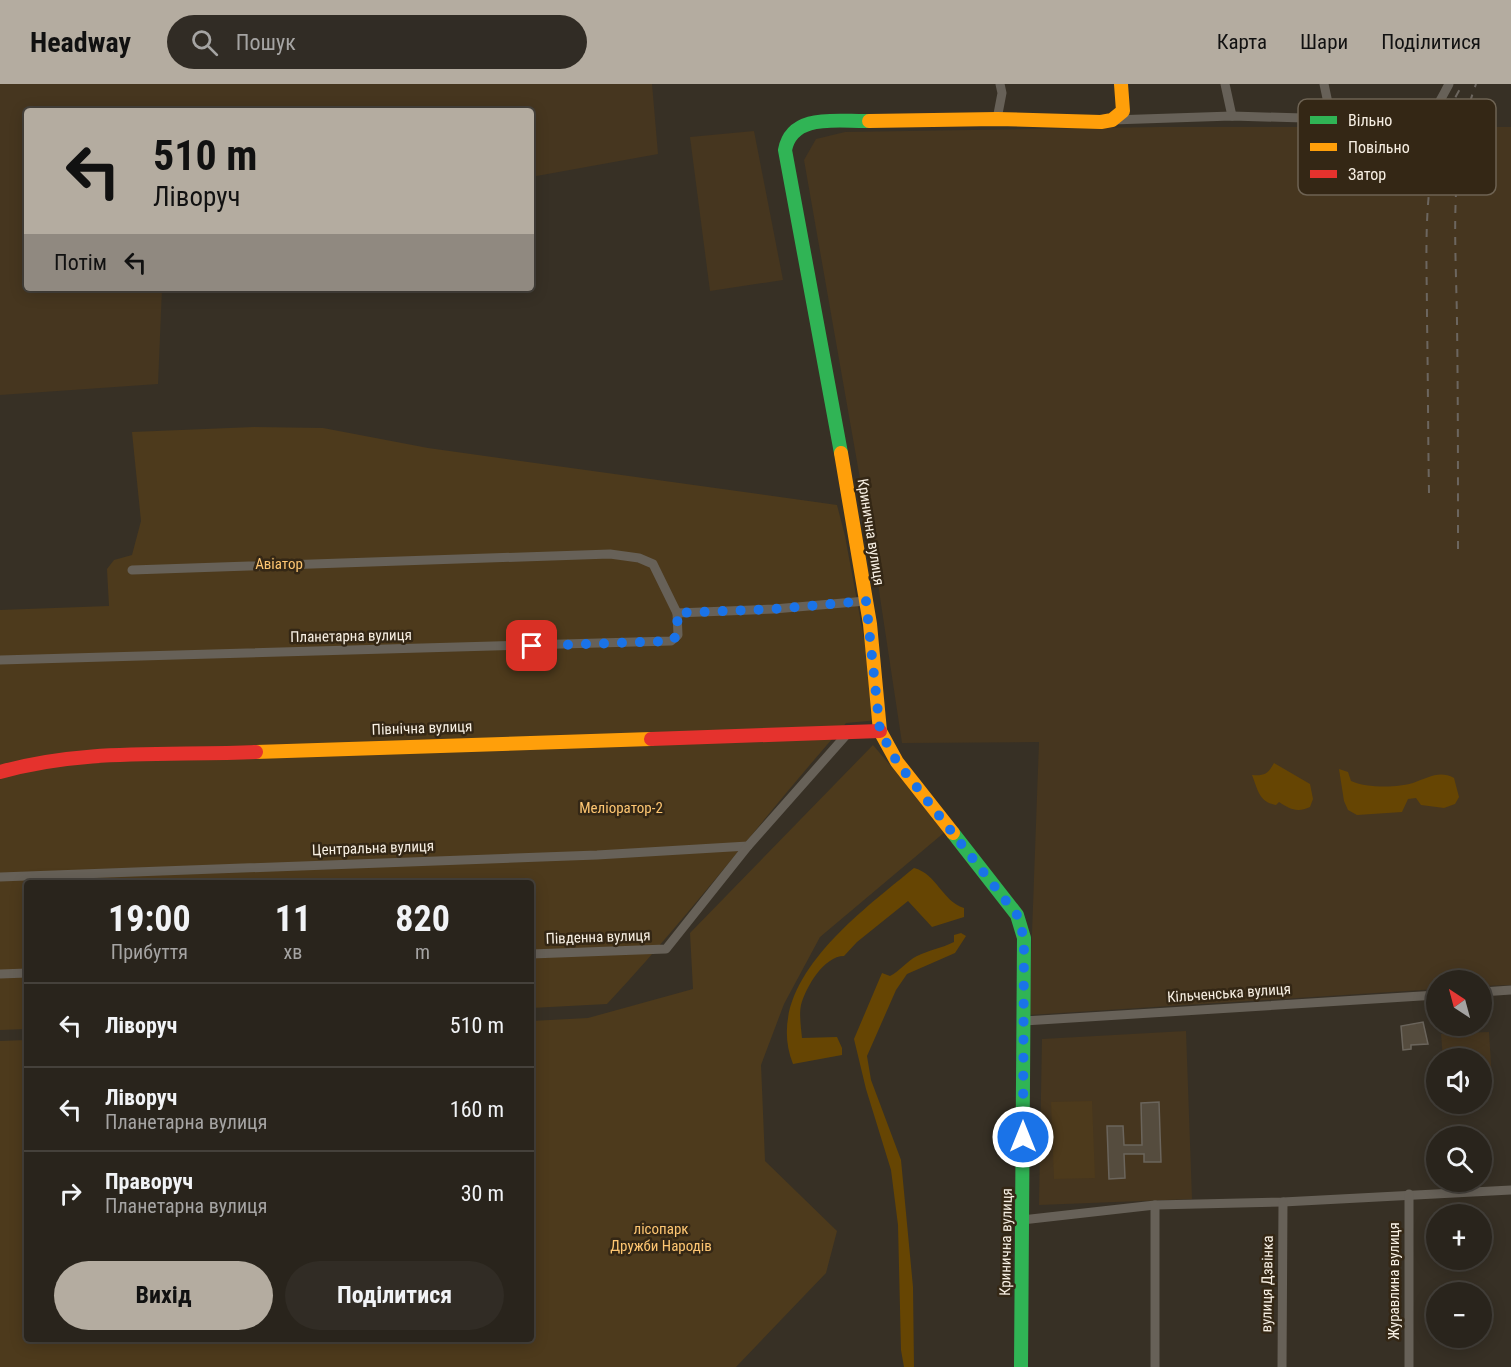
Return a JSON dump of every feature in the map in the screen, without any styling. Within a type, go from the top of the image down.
[{"type":"street","points":[[1000,84],[1002,93],[997,119],[1101,122],[1232,116],[1298,117]]},
{"type":"street","points":[[1112,120],[1123,111],[1124,99],[1121,84]]},
{"type":"street","points":[[1225,84],[1232,116]]},
{"type":"street","points":[[1324,84],[1327,99]]},
{"type":"street","points":[[1441,99],[1449,84]]},
{"type":"street","name":"Кринична вулиця","points":[[997,119],[810,122],[793,130],[786,138],[785,150],[851,505],[866,601],[880,731],[897,762],[1017,915],[1022,926],[1024,1021],[1021,1367]]},
{"type":"street","points":[[132,570],[610,555],[639,558],[653,564],[677,613],[774,609],[866,601]]},
{"type":"street","name":"Планетарна вулиця","points":[[0,660],[671,641],[678,635],[677,613]]},
{"type":"street","name":"Північна вулиця","points":[[0,772],[81,754],[184,756],[370,746],[880,731]]},
{"type":"street","points":[[748,846],[848,733]]},
{"type":"street","name":"Центральна вулиця","points":[[0,877],[597,855],[748,846]]},
{"type":"street","name":"Південна вулиця","points":[[534,954],[666,949],[748,846]]},
{"type":"street","points":[[0,974],[24,973]]},
{"type":"street","points":[[1492,991],[1511,990]]},
{"type":"street","name":"Кільченська вулиця","points":[[1024,1021],[1426,996]]},
{"type":"street","points":[[1022,1220],[1155,1205],[1283,1202],[1511,1190]]},
{"type":"street","name":"Журавлина вулиця","points":[[1409,1194],[1409,1367]]},
{"type":"street","name":"вулиця Дзвінка","points":[[1281,1367],[1283,1202]]},
{"type":"street","points":[[1155,1205],[1155,1367]]},
{"type":"shaded area","points":[[0,84],[652,84],[658,154],[534,176],[534,108],[24,108],[24,291],[162,291],[158,384],[0,395]]},
{"type":"shaded area","points":[[1298,127],[1298,195],[1496,195],[1496,127],[1511,127],[1511,985],[1492,986],[1492,970],[1426,970],[1426,990],[1029,1015],[1039,742],[902,743],[875,564],[804,160],[816,139],[845,132]]},
{"type":"shaded area","points":[[754,131],[783,280],[710,291],[690,137]]},
{"type":"shaded area","points":[[1274,763],[1310,784],[1313,799],[1310,807],[1301,810],[1294,809],[1279,802],[1276,805],[1270,803],[1263,798],[1252,775],[1265,774]]},
{"type":"shaded area","points":[[1339,769],[1348,772],[1351,781],[1373,786],[1399,786],[1434,776],[1449,776],[1454,778],[1459,797],[1455,804],[1444,808],[1421,805],[1416,798],[1408,799],[1402,812],[1357,815],[1348,810],[1344,801]]},
{"type":"shaded area","points":[[914,868],[928,876],[956,905],[964,908],[964,917],[932,927],[908,901],[857,942],[844,956],[837,957],[823,967],[807,990],[801,1005],[802,1038],[837,1037],[842,1048],[842,1055],[793,1064],[787,1034],[791,1005],[803,978],[844,928]]},
{"type":"shaded area","points":[[961,933],[966,936],[955,953],[907,974],[896,990],[867,1056],[871,1080],[901,1160],[913,1287],[914,1367],[904,1367],[901,1350],[898,1225],[891,1170],[866,1089],[854,1039],[882,973],[890,976],[917,956],[954,942],[954,935]]},
{"type":"shaded area","points":[[1186,1031],[1192,1199],[1039,1205],[1042,1039]]},
{"type":"shaded area","points":[[1441,1036],[1489,1036],[1490,1048],[1442,1048]]},
{"type":"green space","points":[[254,427],[323,428],[428,448],[837,505],[845,536],[879,720],[846,723],[607,1004],[534,1008],[534,880],[24,880],[24,1029],[0,1030],[0,610],[109,606],[107,569],[114,560],[132,555],[141,521],[132,432]]},
{"type":"green space","name":"лісопарк Дружби Народів","points":[[873,745],[946,831],[820,937],[784,1004],[761,1065],[765,1161],[837,1231],[826,1273],[736,1367],[0,1367],[0,1041],[24,1040],[24,1342],[534,1342],[534,1021],[588,1018],[693,989],[690,933]]},
{"type":"green space","points":[[1092,1101],[1095,1178],[1054,1179],[1051,1102]]},
{"type":"building","points":[[1423,1022],[1428,1044],[1411,1045],[1411,1049],[1403,1050],[1401,1026]]},
{"type":"building","points":[[1159,1102],[1161,1162],[1144,1162],[1144,1154],[1124,1154],[1125,1178],[1109,1179],[1107,1126],[1123,1126],[1124,1145],[1142,1145],[1141,1103]]},
{"type":"railway","points":[[1455,99],[1463,84]]},
{"type":"railway","points":[[1471,99],[1476,84]]},
{"type":"railway","points":[[1428,195],[1426,259],[1429,493]]},
{"type":"railway","points":[[1456,195],[1458,549]]},
{"type":"traffic: fast","points":[[841,453],[785,150],[789,138],[807,124],[831,121],[869,121]]},
{"type":"traffic: fast","points":[[953,833],[1017,915],[1024,938],[1021,1367]]},
{"type":"traffic: slow","points":[[869,121],[997,119],[1101,122],[1112,120],[1123,111],[1121,84]]},
{"type":"traffic: slow","points":[[841,453],[870,624],[880,731],[897,762],[953,833]]},
{"type":"traffic: slow","points":[[256,752],[651,739]]},
{"type":"traffic: jam","points":[[651,739],[880,731]]},
{"type":"traffic: jam","points":[[0,772],[32,764],[95,756],[256,752]]},
{"type":"route","points":[[532,646],[671,641],[678,635],[677,613],[774,609],[866,601],[880,731],[888,748],[1017,915],[1022,926],[1024,938],[1023,1137]]},
{"type":"park label","name":"Авіатор","points":[[279,564]]},
{"type":"park label","name":"Меліоратор-2","points":[[621,808]]}]
